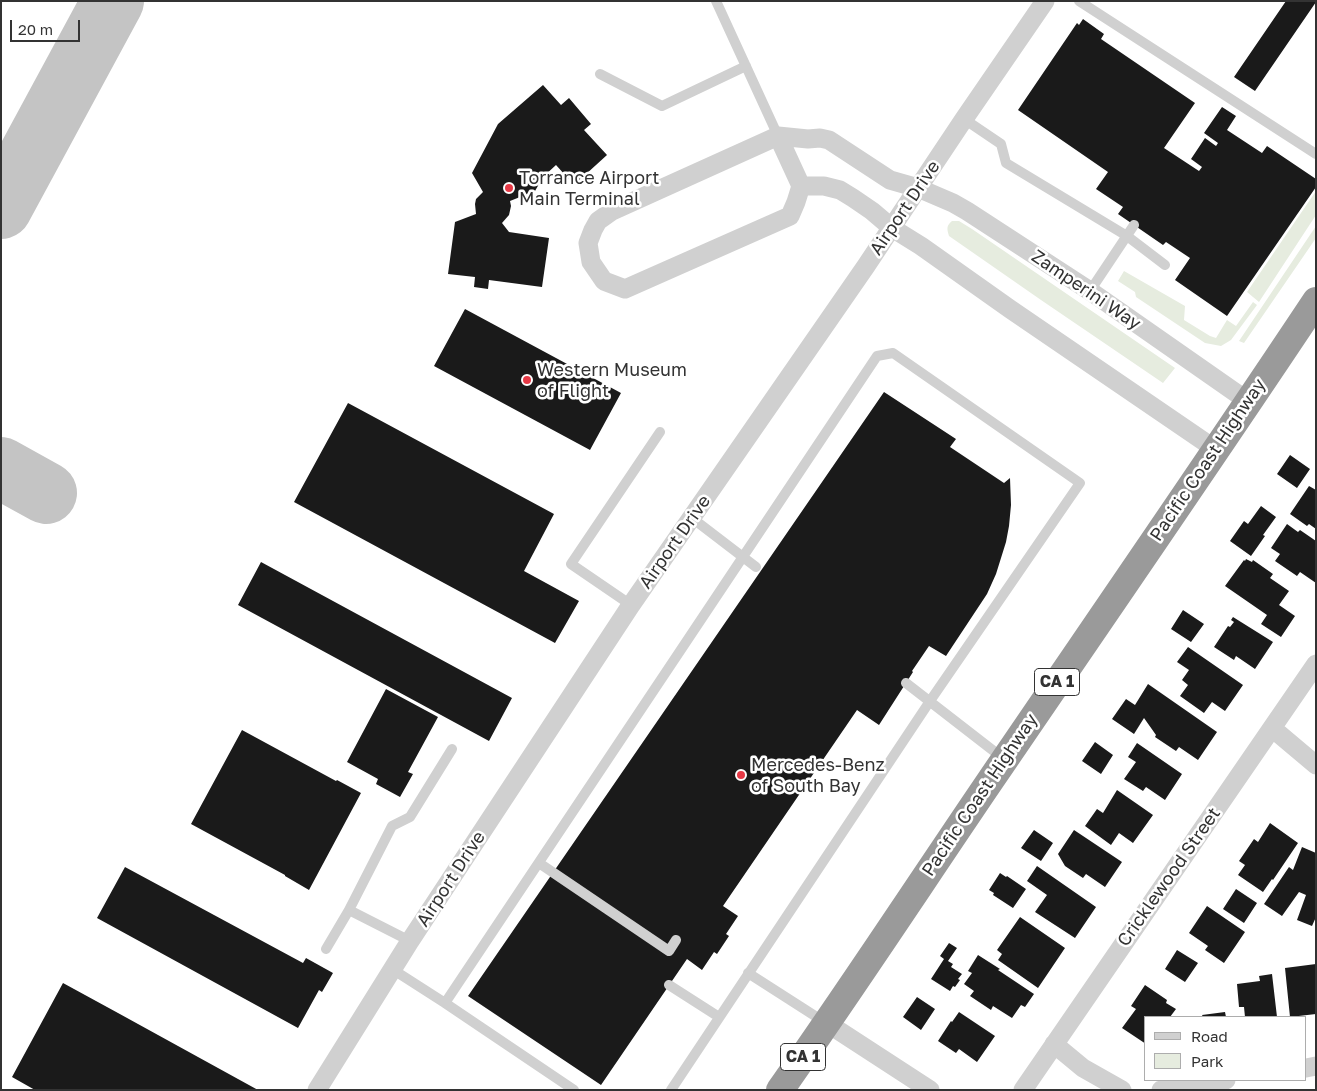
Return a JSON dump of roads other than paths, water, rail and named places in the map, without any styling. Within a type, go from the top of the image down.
[{"type":"highway","name":"Pacific Coast Highway","points":[[780,1090],[1316,301]]},
{"type":"street","name":"Airport Drive","points":[[318,1090],[410,941],[631,605],[892,228],[1045,1]]},
{"type":"street","points":[[778,136],[801,186],[790,216],[625,289],[604,281],[591,262],[588,243],[598,221],[612,211],[778,136]]},
{"type":"street","name":"Zamperini Way","points":[[778,136],[829,140],[890,180],[918,188],[953,203],[1090,291],[1249,402]]},
{"type":"street","points":[[801,186],[824,186],[840,190],[853,198],[892,228],[921,246],[1215,449]]},
{"type":"street","name":"Cricklewood Street","points":[[1023,1090],[1316,664]]},
{"type":"street","points":[[1272,728],[1316,765]]},
{"type":"street","points":[[827,1023],[930,1090]]},
{"type":"street","points":[[1054,1044],[1083,1068],[1122,1090]]},
{"type":"street","points":[[1161,1090],[1220,1081]]},
{"type":"lane","points":[[716,1],[778,136]]},
{"type":"lane","points":[[1079,1],[1316,154]]},
{"type":"lane","points":[[600,74],[662,106],[746,66]]},
{"type":"lane","points":[[964,119],[1001,144],[1006,162],[1127,236],[1165,265]]},
{"type":"lane","points":[[1090,291],[1134,226]]},
{"type":"lane","points":[[446,1003],[876,356],[893,353],[1080,483],[930,701],[671,1090]]},
{"type":"lane","points":[[631,605],[571,564],[660,432]]},
{"type":"lane","points":[[692,518],[756,567]]},
{"type":"lane","points":[[906,683],[1005,759]]},
{"type":"lane","points":[[326,950],[349,910],[392,826],[410,817],[452,749]]},
{"type":"lane","points":[[539,863],[669,951],[676,940]]},
{"type":"lane","points":[[349,910],[410,941]]},
{"type":"lane","points":[[392,969],[446,1003],[574,1090]]},
{"type":"lane","points":[[748,974],[827,1023]]},
{"type":"lane","points":[[670,985],[719,1017]]},
{"type":"place","name":"Torrance Airport Main Terminal","points":[[509,188]]},
{"type":"place","name":"Western Museum of Flight","points":[[527,380]]},
{"type":"place","name":"Mercedes-Benz of South Bay","points":[[741,775]]}]
